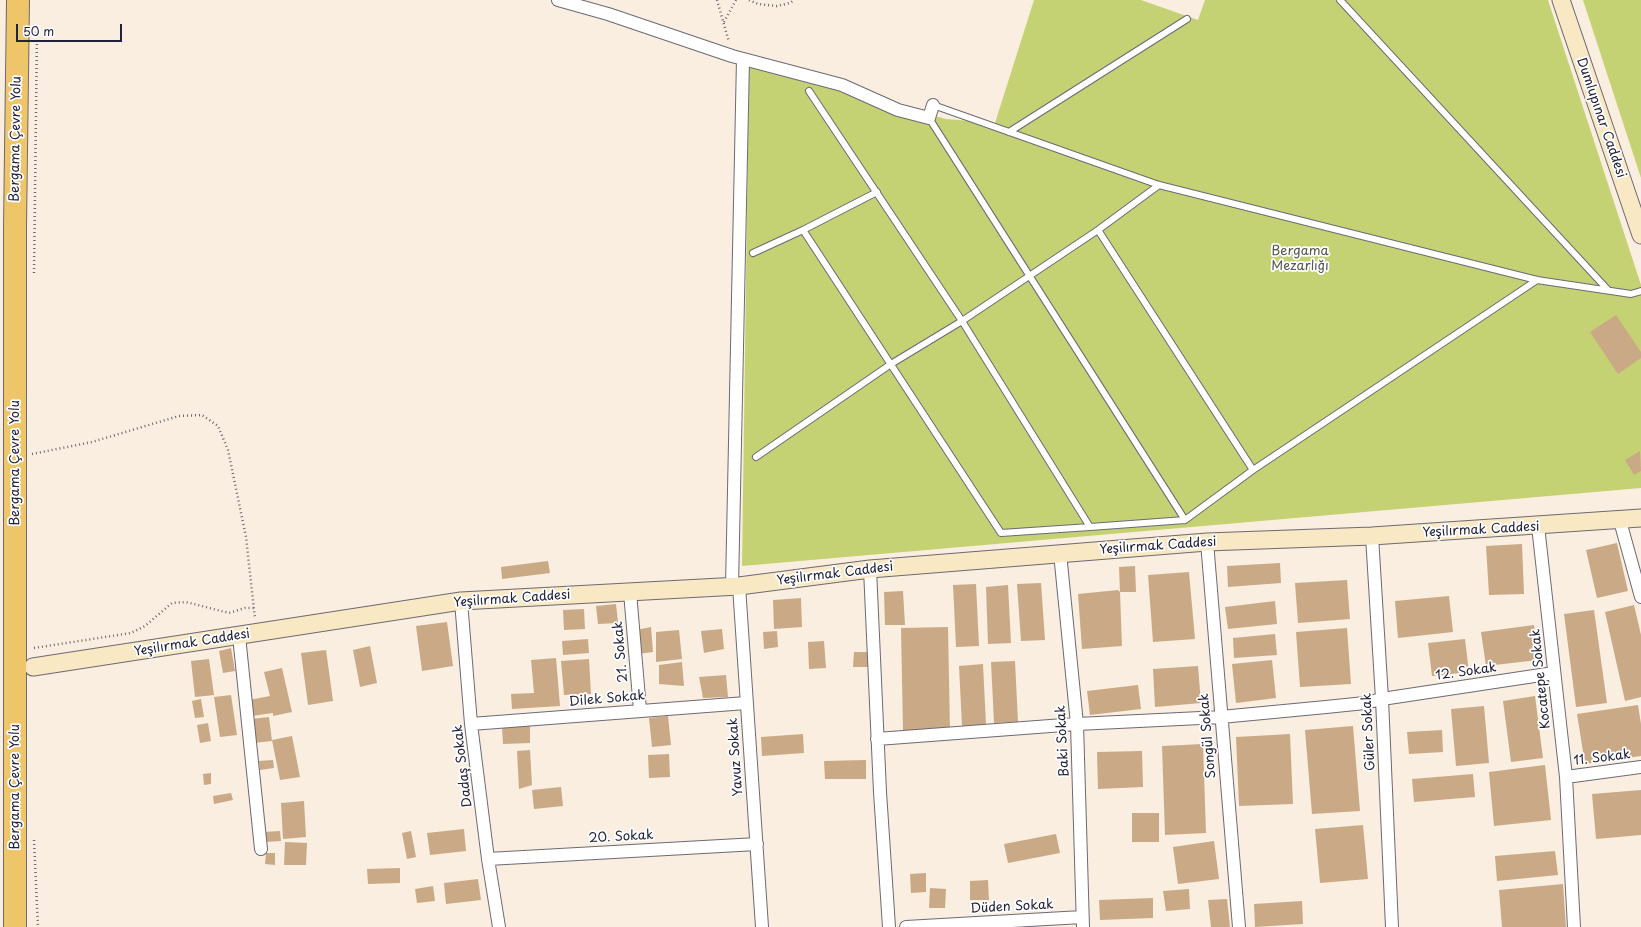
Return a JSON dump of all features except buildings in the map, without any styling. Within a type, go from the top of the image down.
[{"type":"highway","name":"Bergama Çevre Yolu","points":[[15,927],[15,227],[18,0]]},
{"type":"street","points":[[558,0],[608,14],[738,57],[842,86],[898,110],[929,118],[933,105]]},
{"type":"street","name":"Dumlupınar Caddesi","points":[[1561,0],[1637,211],[1641,235]]},
{"type":"street","name":"Yavuz Sokak","points":[[738,57],[735,586],[746,703],[762,927]]},
{"type":"street","name":"Yeşilırmak Caddesi","points":[[34,667],[461,601],[735,586],[870,569],[1208,542],[1372,536],[1620,521],[1641,518]]},
{"type":"street","points":[[1620,521],[1641,597]]},
{"type":"street","name":"Kocatepe Sokak","points":[[1538,526],[1566,776],[1574,927]]},
{"type":"street","name":"Güler Sokak","points":[[1372,536],[1382,699],[1392,927]]},
{"type":"street","name":"Songül Sokak","points":[[1208,542],[1239,927]]},
{"type":"street","name":"Baki Sokak","points":[[1060,554],[1077,724],[1082,922]]},
{"type":"street","points":[[870,569],[877,739],[889,927]]},
{"type":"street","name":"21. Sokak","points":[[630,592],[640,710]]},
{"type":"street","name":"Dadaş Sokak","points":[[461,601],[472,724],[488,859],[499,927]]},
{"type":"street","points":[[239,636],[261,849]]},
{"type":"street","name":"12. Sokak","points":[[877,739],[1077,724],[1221,717],[1365,703],[1382,699],[1554,673]]},
{"type":"street","name":"Dilek Sokak","points":[[472,724],[746,703]]},
{"type":"street","name":"11. Sokak","points":[[1566,776],[1641,767]]},
{"type":"street","name":"20. Sokak","points":[[488,859],[757,844]]},
{"type":"street","name":"Düden Sokak","points":[[944,926],[1082,922]]},
{"type":"street","points":[[906,927],[944,926]]},
{"type":"lane","points":[[1340,0],[1608,290]]},
{"type":"lane","points":[[1009,132],[1187,19]]},
{"type":"lane","points":[[809,91],[962,321],[1090,527]]},
{"type":"lane","points":[[933,105],[1159,185],[1537,280],[1631,294],[1641,291]]},
{"type":"lane","points":[[929,118],[1028,276],[1185,520]]},
{"type":"lane","points":[[756,457],[891,364],[962,321],[1098,230],[1159,185]]},
{"type":"lane","points":[[752,253],[803,230],[876,192]]},
{"type":"lane","points":[[803,230],[1001,533],[1185,520],[1253,470],[1537,280]]},
{"type":"lane","points":[[1098,230],[1253,470]]},
{"type":"path","points":[[717,0],[738,57]]},
{"type":"path","points":[[724,22],[736,0]]},
{"type":"path","points":[[749,0],[758,4],[777,6],[790,3],[794,0]]},
{"type":"path","points":[[31,454],[92,442],[178,416],[202,416],[218,426],[228,450],[246,537],[257,633]]},
{"type":"path","points":[[34,648],[131,633],[145,626],[172,603],[186,602],[229,612],[245,608],[254,608]]},
{"type":"path","points":[[34,834],[38,927]]},
{"type":"green space","name":"Bergama Mezarlığı","points":[[1034,0],[1141,0],[1198,20],[1205,0],[1548,0],[1641,285],[1641,488],[742,566],[749,66],[946,119],[995,123]]},
{"type":"green space","points":[[1583,0],[1641,0],[1641,178]]}]
